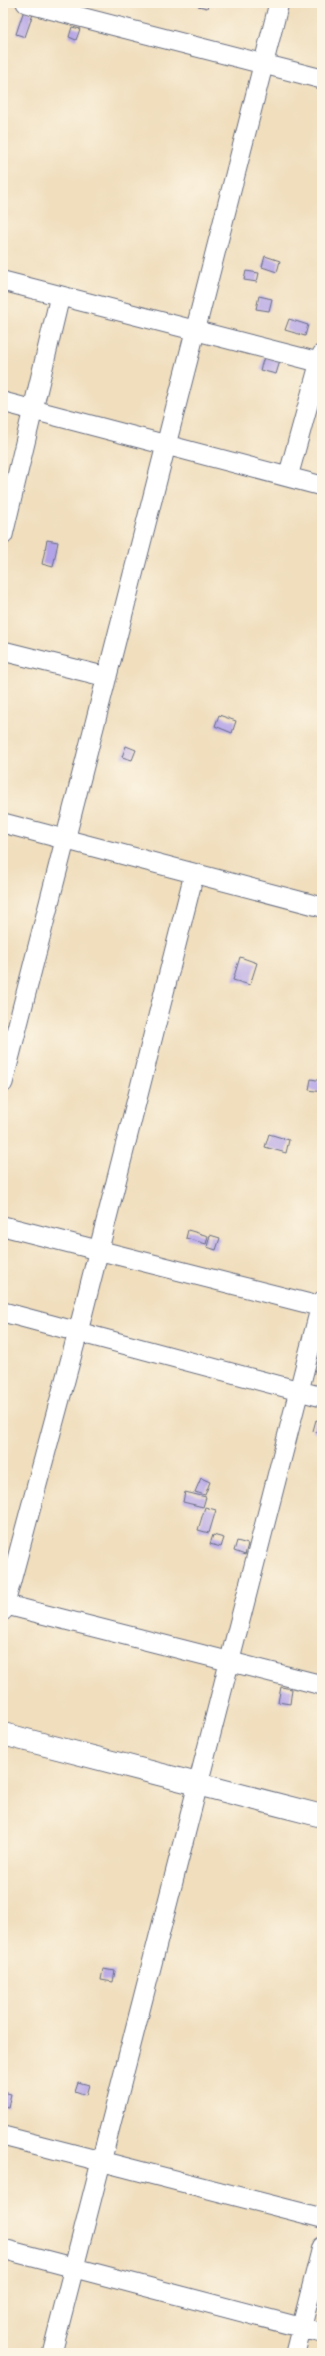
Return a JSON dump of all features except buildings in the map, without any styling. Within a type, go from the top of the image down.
[{"type":"street","points":[[26,3],[322,79]]},
{"type":"street","points":[[3,1083],[196,331],[278,3]]},
{"type":"street","points":[[3,281],[196,331],[321,360],[288,477]]},
{"type":"street","points":[[3,535],[60,296]]},
{"type":"street","points":[[3,402],[322,486]]},
{"type":"street","points":[[3,651],[107,677]]},
{"type":"street","points":[[3,823],[322,907]]},
{"type":"street","points":[[194,874],[78,1332],[4,1606],[322,1686]]},
{"type":"street","points":[[3,1226],[322,1305],[52,2353]]},
{"type":"street","points":[[3,1312],[322,1397]]},
{"type":"street","points":[[3,1734],[322,1816]]},
{"type":"street","points":[[3,2136],[322,2218]]},
{"type":"street","points":[[295,2353],[322,2247]]},
{"type":"street","points":[[3,2249],[322,2333]]}]
